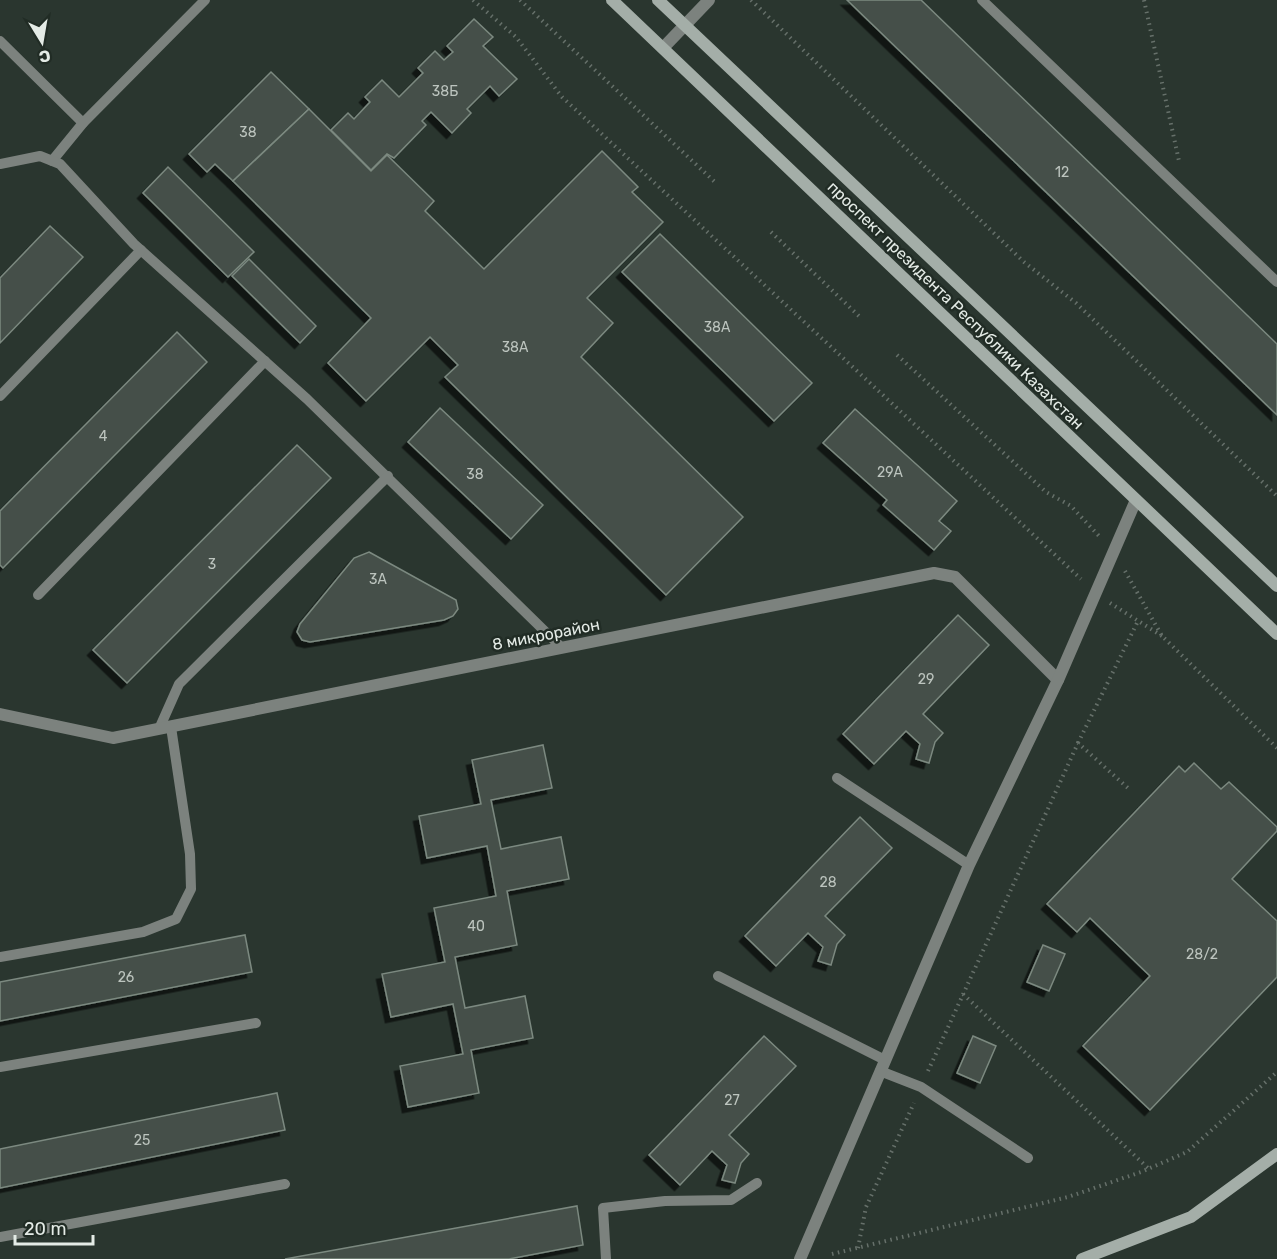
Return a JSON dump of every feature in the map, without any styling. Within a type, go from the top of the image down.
[{"type":"main road","name":"проспект президента Республики Казахстан","points":[[612,0],[1277,634]]},
{"type":"main road","name":"проспект президента Республики Казахстан","points":[[658,0],[1277,586]]},
{"type":"main road","points":[[1082,1259],[1191,1216],[1277,1154]]},
{"type":"street","points":[[663,48],[709,0]]},
{"type":"street","points":[[800,1259],[969,865],[1058,680],[1136,500]]},
{"type":"street","name":"8 микрорайон","points":[[0,714],[112,738],[934,573],[955,577],[1058,680]]},
{"type":"lane","points":[[52,161],[83,123],[205,0]]},
{"type":"lane","points":[[982,0],[1277,282]]},
{"type":"lane","points":[[0,41],[83,123]]},
{"type":"lane","points":[[0,164],[40,156],[60,164],[141,250],[266,361],[388,476],[562,648]]},
{"type":"lane","points":[[0,396],[141,250]]},
{"type":"lane","points":[[38,595],[266,361]]},
{"type":"lane","points":[[0,957],[143,932],[176,919],[191,889],[190,854],[165,728],[179,684],[388,476]]},
{"type":"lane","points":[[837,778],[969,865]]},
{"type":"lane","points":[[718,976],[921,1087],[1028,1158]]},
{"type":"lane","points":[[0,1067],[256,1023]]},
{"type":"lane","points":[[606,1259],[603,1208],[665,1201],[731,1200],[757,1183]]},
{"type":"lane","points":[[0,1237],[285,1184]]},
{"type":"path","points":[[473,0],[516,37],[562,97],[1096,594],[1162,636],[1277,748]]},
{"type":"path","points":[[520,0],[717,184]]},
{"type":"path","points":[[751,0],[1024,262],[1076,303],[1277,496]]},
{"type":"path","points":[[1144,0],[1179,162]]},
{"type":"path","points":[[771,232],[861,318]]},
{"type":"path","points":[[897,356],[1046,492],[1071,506],[1114,552],[1162,636]]},
{"type":"path","points":[[858,1248],[867,1207],[1078,743],[1138,621]]},
{"type":"path","points":[[1078,743],[1128,788]]},
{"type":"path","points":[[963,994],[1149,1169]]},
{"type":"path","points":[[832,1254],[1068,1197],[1149,1169],[1187,1152],[1277,1072]]},
{"type":"building","points":[[847,0],[921,0],[1277,344],[1277,415]]},
{"type":"building","points":[[474,19],[493,37],[483,46],[517,79],[499,96],[490,86],[467,109],[471,113],[452,133],[431,112],[422,121],[426,125],[394,158],[387,154],[371,170],[331,130],[348,113],[354,119],[370,102],[365,97],[382,80],[399,97],[423,73],[418,68],[435,51],[444,60],[453,52],[447,46]]},
{"type":"building","points":[[271,72],[309,109],[233,181],[215,164],[207,172],[189,154]]},
{"type":"building","points":[[309,109],[371,171],[387,155],[434,201],[425,211],[484,269],[602,151],[638,187],[632,192],[663,222],[587,298],[613,323],[581,357],[743,517],[666,595],[445,377],[458,365],[430,337],[366,401],[328,363],[371,318],[233,181]]},
{"type":"building","points":[[168,167],[254,252],[228,277],[143,193]]},
{"type":"building","points":[[50,226],[83,257],[0,343],[0,278]]},
{"type":"building","points":[[660,234],[812,383],[774,421],[622,272]]},
{"type":"building","points":[[249,259],[316,326],[300,343],[232,276]]},
{"type":"building","points":[[177,332],[207,362],[3,568],[0,565],[0,511]]},
{"type":"building","points":[[440,408],[543,505],[511,539],[408,442]]},
{"type":"building","points":[[855,409],[957,501],[939,521],[951,531],[934,550],[883,505],[887,500],[823,443]]},
{"type":"building","points":[[297,445],[331,478],[127,683],[93,650]]},
{"type":"building","points":[[369,552],[456,600],[458,609],[453,616],[444,620],[310,642],[302,640],[297,632],[300,624],[354,558]]},
{"type":"building","points":[[958,615],[989,645],[923,714],[943,733],[935,742],[929,763],[916,759],[920,744],[906,731],[874,764],[843,734]]},
{"type":"building","points":[[543,745],[552,788],[491,800],[501,849],[561,837],[569,879],[507,891],[517,945],[455,957],[465,1008],[525,996],[533,1038],[471,1050],[479,1093],[408,1107],[400,1066],[463,1054],[453,1004],[391,1017],[382,974],[445,962],[434,908],[496,896],[487,846],[427,858],[419,816],[481,804],[472,760]]},
{"type":"building","points":[[1194,763],[1221,789],[1229,782],[1277,827],[1277,831],[1232,879],[1277,921],[1277,977],[1150,1110],[1083,1046],[1150,976],[1090,918],[1077,932],[1047,904],[1179,766],[1185,772]]},
{"type":"building","points":[[860,817],[892,848],[825,916],[845,935],[837,944],[831,965],[818,961],[823,947],[808,933],[776,966],[745,936]]},
{"type":"building","points":[[245,935],[252,972],[0,1021],[0,982]]},
{"type":"building","points":[[1043,945],[1065,954],[1049,991],[1027,982]]},
{"type":"building","points":[[764,1036],[796,1066],[729,1135],[749,1154],[741,1163],[735,1183],[722,1180],[727,1165],[712,1151],[680,1185],[649,1155]]},
{"type":"building","points":[[973,1036],[996,1046],[980,1083],[957,1073]]},
{"type":"building","points":[[277,1093],[285,1130],[0,1188],[0,1149]]},
{"type":"building","points":[[577,1206],[583,1245],[509,1259],[285,1259]]}]
